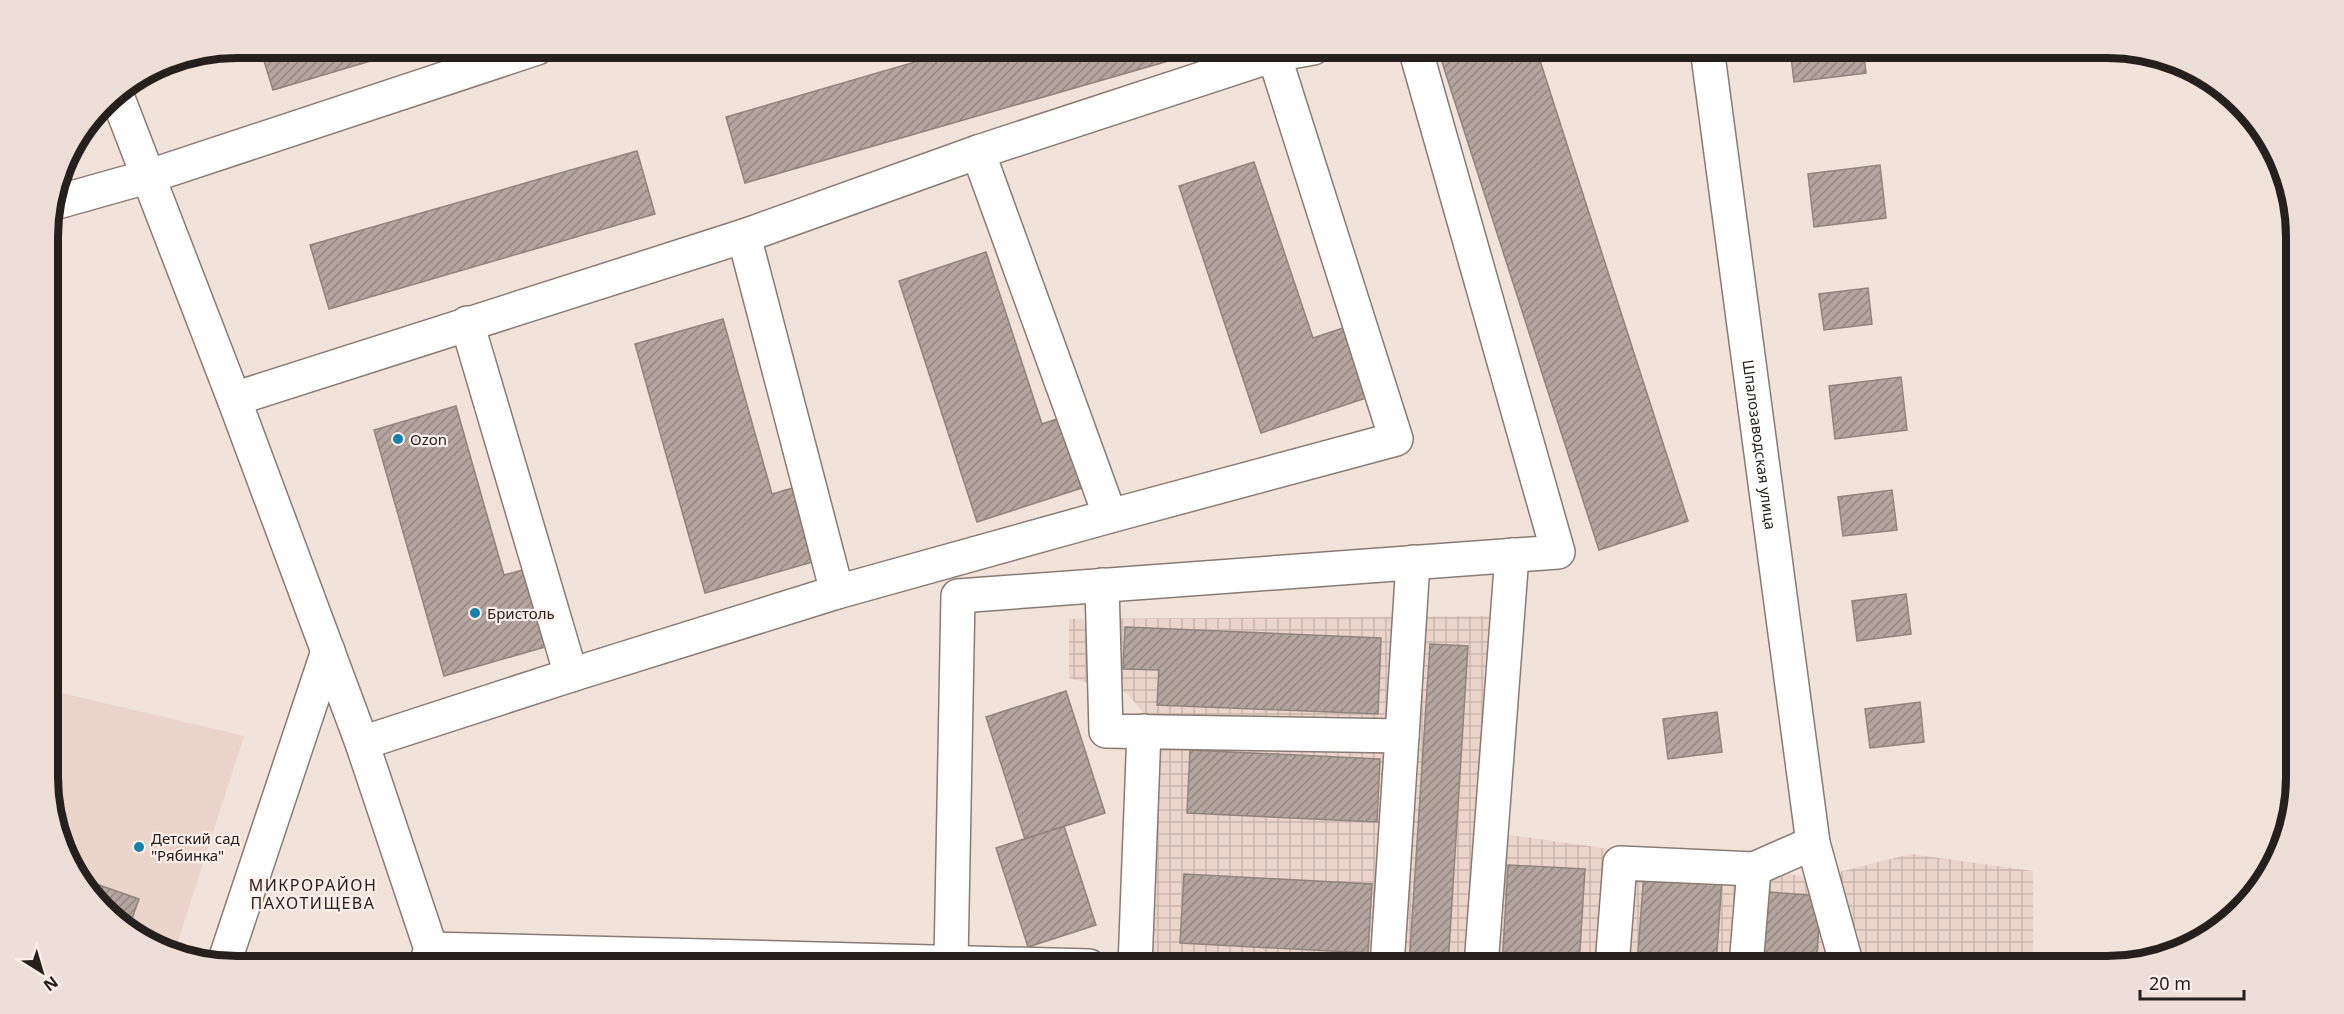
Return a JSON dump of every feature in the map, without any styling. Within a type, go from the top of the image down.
[{"type":"street","points":[[63,200],[150,176],[504,59]]},
{"type":"street","points":[[234,399],[744,236],[978,152],[1268,59]]},
{"type":"street","points":[[362,743],[837,592],[1396,439],[1295,59]]},
{"type":"street","points":[[951,956],[958,596],[1558,552],[1418,59]]},
{"type":"street","name":"Шпалозаводская улица","points":[[1708,59],[1813,843],[1843,955]]},
{"type":"street","points":[[120,103],[150,176],[362,743],[428,956]]},
{"type":"street","points":[[978,152],[1110,516]]},
{"type":"street","points":[[744,236],[837,592]]},
{"type":"street","points":[[467,323],[571,675]]},
{"type":"street","points":[[1482,955],[1512,555]]},
{"type":"street","points":[[1388,955],[1413,562]]},
{"type":"street","points":[[1102,585],[1107,731],[1402,736]]},
{"type":"street","points":[[227,955],[328,651]]},
{"type":"street","points":[[1135,956],[1144,731]]},
{"type":"street","points":[[1613,955],[1620,864],[1754,869],[1813,843]]},
{"type":"street","points":[[1747,955],[1754,869]]},
{"type":"shaded area","points":[[1495,616],[1509,835],[1815,878],[1911,854],[2033,871],[2033,955],[1130,956],[1159,732],[1127,693],[1069,678],[1069,619]]},
{"type":"shaded area","name":"Детский сад \"Рябинка\"","points":[[59,692],[244,736],[177,944],[169,942],[148,931],[111,903],[83,866],[72,845],[60,800]]},
{"type":"building","points":[[263,59],[377,59],[273,90]]},
{"type":"building","points":[[925,59],[1175,59],[745,183],[726,117]]},
{"type":"building","points":[[1441,59],[1540,59],[1688,521],[1599,550]]},
{"type":"building","points":[[1791,59],[1864,59],[1866,73],[1794,82]]},
{"type":"building","points":[[637,151],[655,214],[329,309],[310,245]]},
{"type":"building","points":[[1254,162],[1313,338],[1346,327],[1369,397],[1261,433],[1179,186]]},
{"type":"building","points":[[1880,165],[1886,218],[1814,227],[1808,174]]},
{"type":"building","points":[[986,252],[1042,424],[1066,416],[1088,486],[977,522],[899,281]]},
{"type":"building","points":[[1868,288],[1872,324],[1824,330],[1819,294]]},
{"type":"building","points":[[723,319],[772,494],[796,487],[816,561],[705,593],[635,344]]},
{"type":"building","points":[[1901,377],[1907,430],[1835,439],[1829,386]]},
{"type":"building","points":[[456,406],[504,575],[530,568],[552,645],[444,676],[374,430]]},
{"type":"building","points":[[1892,490],[1897,530],[1843,536],[1838,497]]},
{"type":"building","points":[[1906,594],[1911,634],[1857,641],[1852,601]]},
{"type":"building","points":[[1125,627],[1381,638],[1378,714],[1157,705],[1159,670],[1123,669]]},
{"type":"building","points":[[1430,644],[1468,646],[1449,955],[1410,955]]},
{"type":"building","points":[[1066,691],[1105,813],[1025,839],[986,717]]},
{"type":"building","points":[[1920,702],[1924,742],[1870,748],[1865,709]]},
{"type":"building","points":[[1717,712],[1722,752],[1668,759],[1663,719]]},
{"type":"building","points":[[1190,750],[1380,759],[1377,822],[1187,813]]},
{"type":"building","points":[[1064,826],[1096,925],[1028,947],[996,848]]},
{"type":"building","points":[[1508,865],[1585,869],[1580,955],[1503,955]]},
{"type":"building","points":[[1644,872],[1722,878],[1717,955],[1638,955]]},
{"type":"building","points":[[1184,874],[1372,884],[1368,953],[1180,943]]},
{"type":"building","points":[[95,884],[139,899],[132,920],[111,903]]},
{"type":"building","points":[[1769,892],[1821,896],[1817,955],[1764,955]]},
{"type":"place","name":"Ozon","points":[[398,439]]},
{"type":"place","name":"Бристоль","points":[[475,613]]},
{"type":"place","name":"Детский сад \"Рябинка\"","points":[[139,847]]},
{"type":"district","name":"МИКРОРАЙОН ПАХОТИЩЕВА","points":[[313,894]]}]
